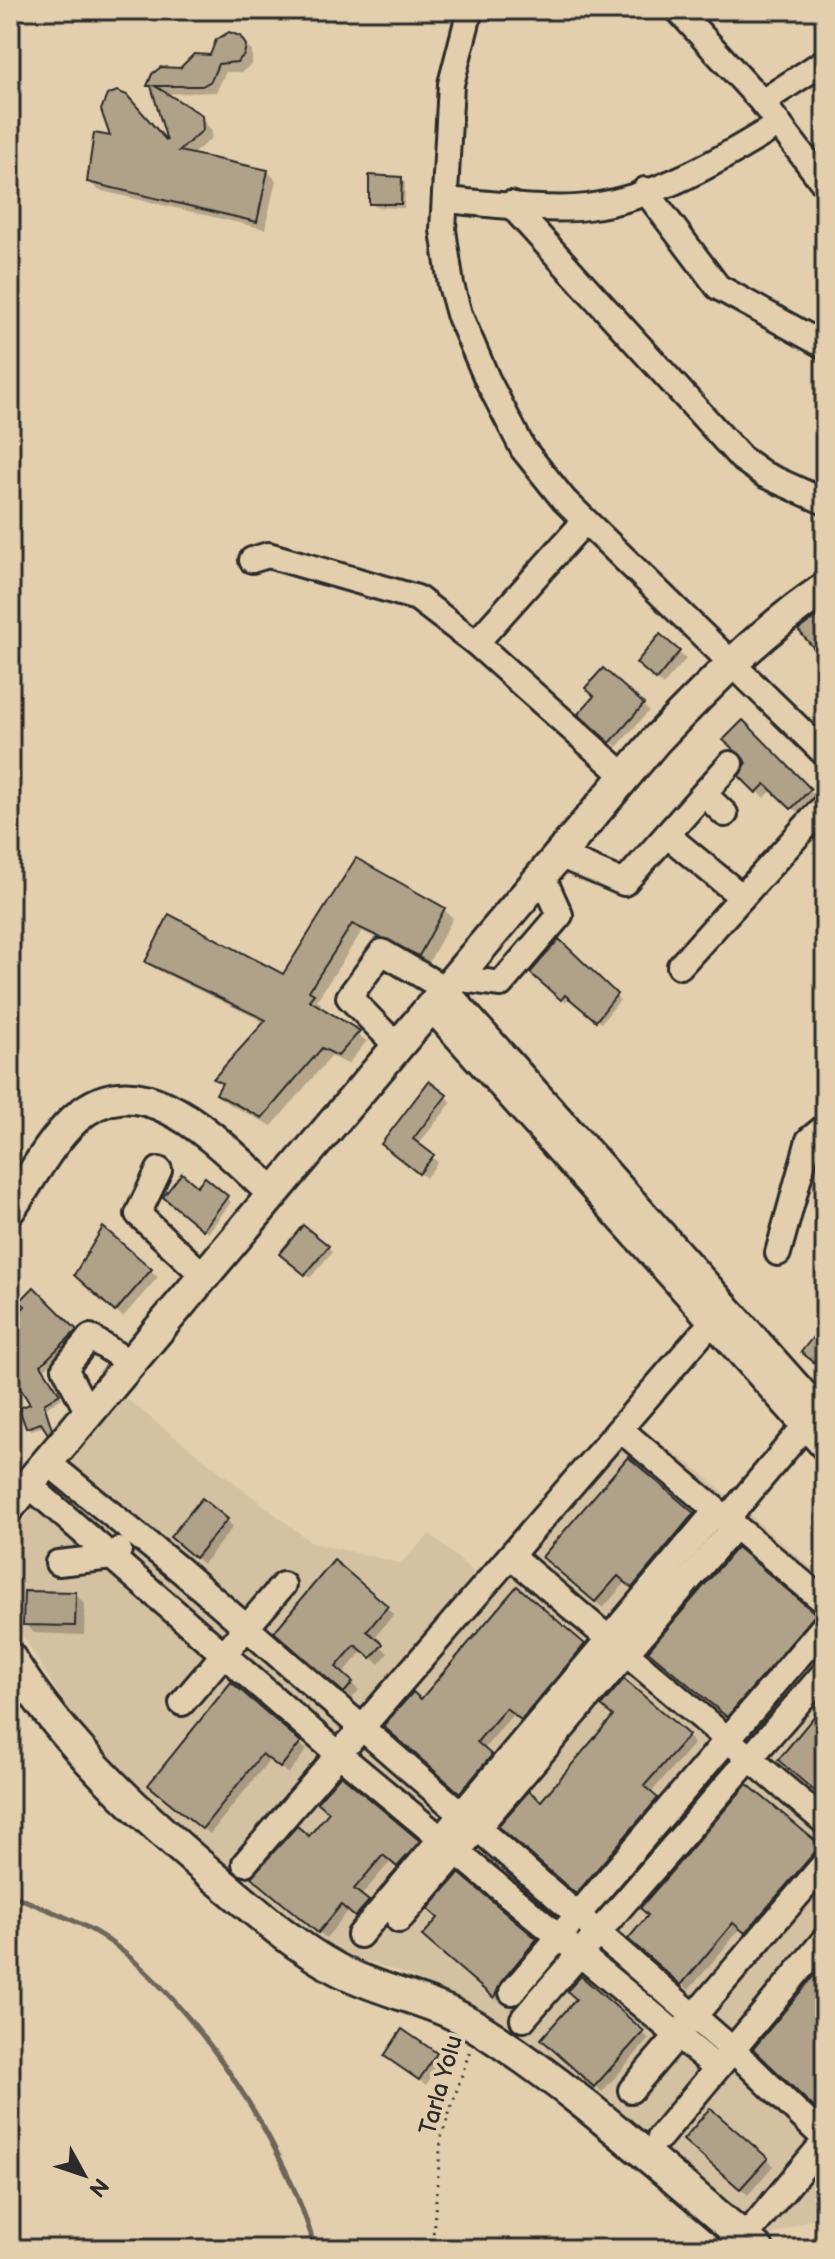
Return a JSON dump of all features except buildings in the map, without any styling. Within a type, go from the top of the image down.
[{"type":"main road","points":[[28,1484],[626,777],[729,664],[786,614],[825,588]]},
{"type":"main road","points":[[10,1209],[75,1119],[114,1097],[137,1097],[174,1111],[272,1192]]},
{"type":"main road","points":[[10,1658],[61,1726],[130,1802],[199,1865],[291,1940],[341,1971],[420,1998],[477,2027],[528,2062],[751,2244]]},
{"type":"street","points":[[470,10],[451,84],[443,230],[451,285],[481,365],[523,449],[585,521],[825,754]]},
{"type":"street","points":[[678,10],[779,124],[814,158],[825,185]]},
{"type":"street","points":[[762,102],[825,61]]},
{"type":"street","points":[[445,200],[584,208],[708,167],[779,124]]},
{"type":"street","points":[[645,190],[718,287],[825,346]]},
{"type":"street","points":[[510,204],[741,458],[765,475],[825,502]]},
{"type":"street","points":[[476,643],[585,521]]},
{"type":"street","points":[[252,560],[268,555],[417,598],[476,643],[626,777]]},
{"type":"street","points":[[443,991],[501,984],[560,915],[550,865],[624,883],[730,764]]},
{"type":"street","points":[[704,794],[725,814]]},
{"type":"street","points":[[680,966],[825,805]]},
{"type":"street","points":[[667,835],[742,897]]},
{"type":"street","points":[[397,1046],[349,997],[382,952],[443,991],[815,1421],[825,1449]]},
{"type":"street","points":[[443,991],[712,1322],[815,1421]]},
{"type":"street","points":[[778,1253],[809,1140],[825,1127]]},
{"type":"street","points":[[159,1170],[138,1214],[203,1275]]},
{"type":"street","points":[[245,1863],[712,1322]]},
{"type":"street","points":[[88,1413],[65,1368],[90,1337],[130,1363]]},
{"type":"street","points":[[360,1935],[449,1845],[726,1519],[815,1421]]},
{"type":"street","points":[[621,1430],[825,1602]]},
{"type":"street","points":[[28,1484],[133,1533],[694,2016],[725,2059]]},
{"type":"street","points":[[28,1484],[340,1754],[678,2035],[725,2059],[825,2140],[751,2244]]},
{"type":"street","points":[[58,1563],[113,1557],[133,1533]]},
{"type":"street","points":[[511,1556],[825,1822]]},
{"type":"street","points":[[182,1703],[283,1585]]},
{"type":"street","points":[[512,1992],[825,1625]]},
{"type":"street","points":[[523,2019],[825,1672]]},
{"type":"street","points":[[399,1920],[449,1845]]},
{"type":"street","points":[[631,2090],[825,1863]]},
{"type":"street","points":[[660,2137],[825,1939]]},
{"type":"path","name":"Tarla Yolu","points":[[432,2249],[441,2138],[477,2027]]},
{"type":"shaded area","points":[[124,1397],[312,1543],[401,1563],[430,1534],[479,1577],[605,1441],[647,1440],[670,1450],[698,1470],[825,1580],[825,2213],[763,2239],[685,2178],[531,2042],[486,2012],[410,1976],[343,1953],[294,1920],[205,1848],[120,1772],[65,1705],[12,1618],[15,1531]]},
{"type":"waterway","points":[[10,1894],[97,1933],[141,1967],[173,2000],[205,2038],[261,2123],[284,2167],[315,2249]]}]
